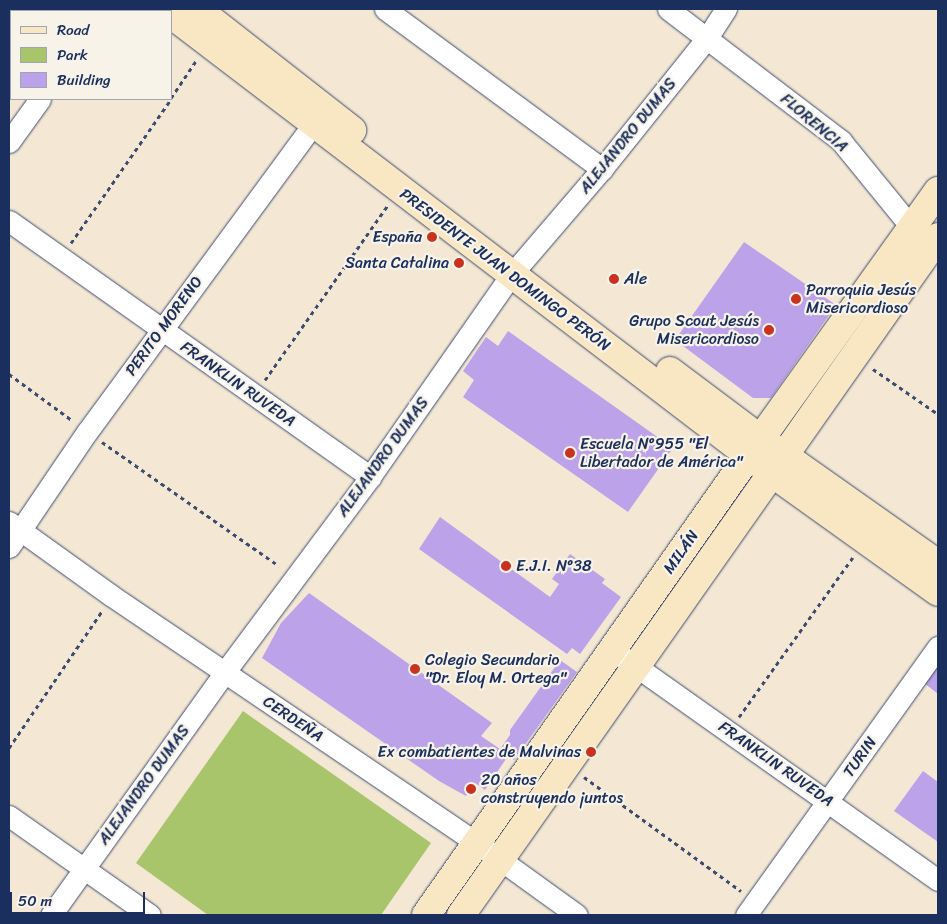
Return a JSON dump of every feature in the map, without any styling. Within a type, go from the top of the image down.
[{"type":"main road","name":"PRESIDENTE JUAN DOMINGO PERÓN","points":[[197,9],[399,190],[517,268]]},
{"type":"main road","name":"PRESIDENTE JUAN DOMINGO PERÓN","points":[[172,15],[209,44],[319,117],[779,465],[865,540],[938,592]]},
{"type":"main road","name":"MILÁN","points":[[426,915],[755,447],[938,191]]},
{"type":"main road","name":"MILÁN","points":[[460,915],[568,765],[854,356],[935,249]]},
{"type":"main road","name":"PRESIDENTE JUAN DOMINGO PERÓN","points":[[779,465],[938,564]]},
{"type":"street","points":[[385,9],[602,169]]},
{"type":"street","name":"FLORENCIA","points":[[668,9],[841,141],[912,227],[935,249]]},
{"type":"street","name":"ALEJANDRO DUMAS","points":[[51,915],[224,673],[370,477],[517,268],[602,169],[707,38],[726,9]]},
{"type":"street","points":[[9,142],[39,100]]},
{"type":"street","name":"PERITO MORENO","points":[[13,533],[319,117]]},
{"type":"street","name":"FRANKLIN RUVEDA","points":[[9,221],[370,477]]},
{"type":"street","name":"CERDEÑA","points":[[13,533],[112,596],[477,843],[577,915]]},
{"type":"street","name":"TURIN","points":[[751,908],[938,647]]},
{"type":"street","name":"FRANKLIN RUVEDA","points":[[612,650],[938,880]]},
{"type":"street","points":[[9,816],[150,915]]},
{"type":"path","points":[[172,97],[209,44]]},
{"type":"path","points":[[61,258],[170,100]]},
{"type":"path","points":[[255,395],[399,190]]},
{"type":"path","points":[[854,356],[938,414]]},
{"type":"path","points":[[9,374],[88,432],[295,577]]},
{"type":"path","points":[[729,732],[865,540]]},
{"type":"path","points":[[9,748],[112,596]]},
{"type":"path","points":[[568,765],[751,908]]},
{"type":"green space","points":[[243,711],[431,843],[381,915],[208,915],[136,863]]},
{"type":"building","name":"Parroquia Jesús Misericordioso","points":[[744,242],[836,305],[771,398],[753,398],[675,340]]},
{"type":"building","points":[[508,331],[673,448],[628,512],[463,397],[474,380],[463,371],[486,337],[498,346]]},
{"type":"building","points":[[440,517],[550,597],[559,584],[552,579],[570,554],[605,579],[602,583],[621,597],[580,654],[572,648],[567,654],[419,549]]},
{"type":"building","name":"Colegio Secundario \"Dr. Eloy M. Ortega\"","points":[[309,593],[492,723],[481,736],[500,749],[510,735],[510,730],[560,660],[577,672],[514,760],[508,756],[485,790],[475,783],[466,796],[439,781],[262,658],[281,623]]},
{"type":"building","points":[[938,663],[938,694],[924,683]]},
{"type":"building","points":[[923,771],[938,782],[938,842],[894,811]]},
{"type":"place","name":"España","points":[[432,237]]},
{"type":"place","name":"Santa Catalina","points":[[459,263]]},
{"type":"place","name":"Ale","points":[[614,279]]},
{"type":"place","name":"Parroquia Jesús Misericordioso","points":[[796,299]]},
{"type":"place","name":"Grupo Scout Jesús Misericordioso","points":[[769,330]]},
{"type":"place","name":"Escuela Nº955 \"El Libertador de América\"","points":[[570,453]]},
{"type":"place","name":"E.J.I. Nº38","points":[[506,566]]},
{"type":"place","name":"Colegio Secundario \"Dr. Eloy M. Ortega\"","points":[[415,669]]},
{"type":"place","name":"Ex combatientes de Malvinas","points":[[591,752]]},
{"type":"place","name":"20 años construyendo juntos","points":[[471,789]]}]
